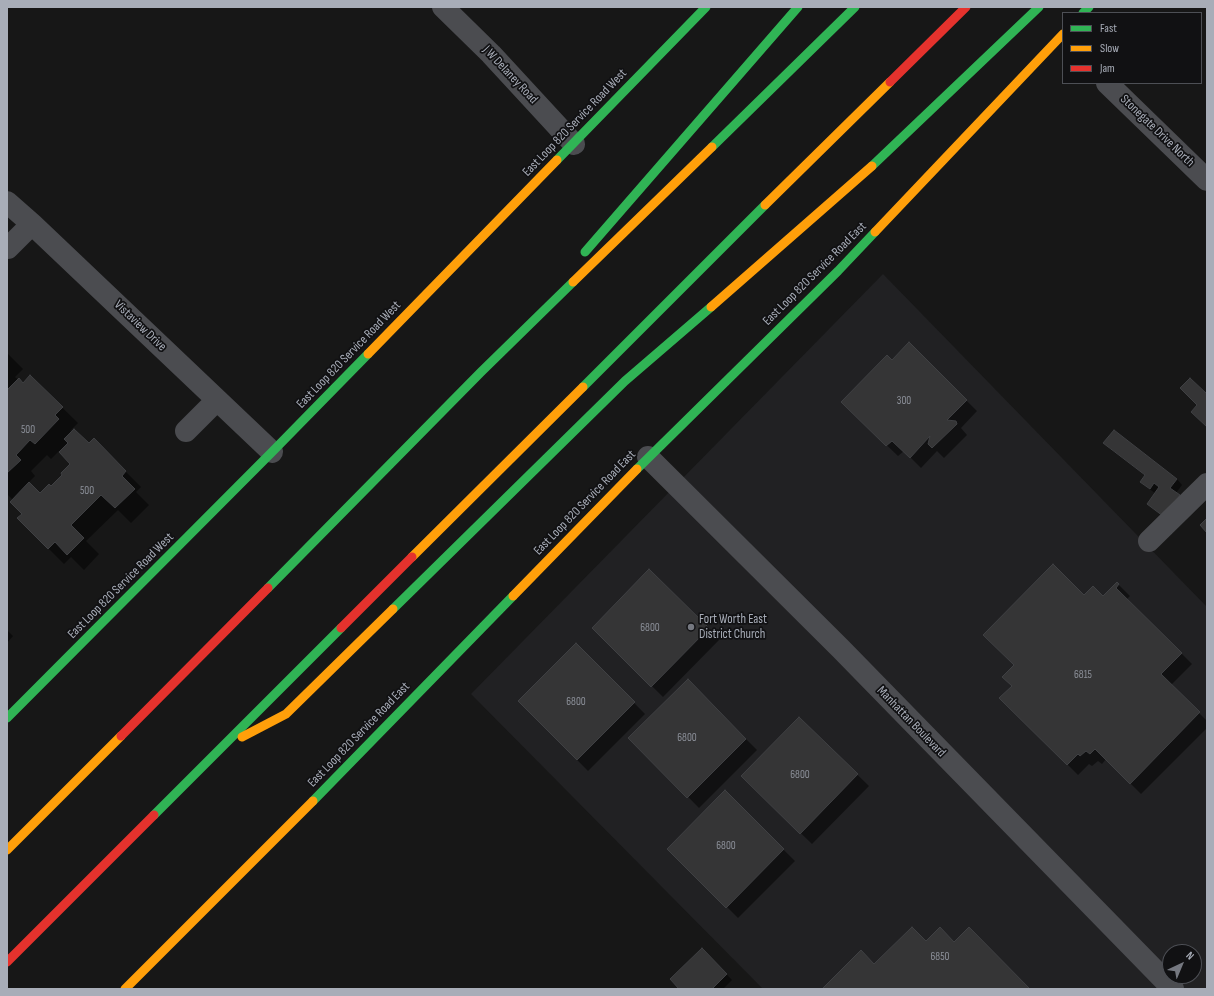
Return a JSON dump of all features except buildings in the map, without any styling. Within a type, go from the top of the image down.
[{"type":"main road","name":"East Loop 820 Service Road West","points":[[7,718],[272,452],[706,7]]},
{"type":"main road","points":[[579,258],[798,7]]},
{"type":"main road","points":[[7,850],[481,372],[855,7]]},
{"type":"main road","points":[[7,962],[714,256],[966,7]]},
{"type":"main road","points":[[224,747],[286,714],[626,381],[858,180],[1039,7]]},
{"type":"main road","name":"East Loop 820 Service Road East","points":[[125,989],[348,766],[648,457],[838,271],[1062,38]]},
{"type":"main road","points":[[481,372],[553,288]]},
{"type":"street","name":"J W Delaney Road","points":[[443,7],[491,54],[574,144]]},
{"type":"street","name":"Stonegate Drive North","points":[[1108,84],[1207,180]]},
{"type":"street","name":"Vistaview Drive","points":[[7,202],[272,452]]},
{"type":"street","points":[[8,248],[32,224]]},
{"type":"street","points":[[186,431],[217,400]]},
{"type":"street","name":"Manhattan Boulevard","points":[[648,457],[840,649],[1173,989]]},
{"type":"street","points":[[1149,541],[1207,484]]},
{"type":"shaded area","points":[[883,274],[1207,607],[1207,989],[763,989],[471,694]]},
{"type":"traffic: fast","points":[[557,160],[706,7]]},
{"type":"traffic: fast","points":[[585,252],[798,7]]},
{"type":"traffic: fast","points":[[712,147],[855,7]]},
{"type":"traffic: fast","points":[[872,166],[1039,7]]},
{"type":"traffic: fast","points":[[1084,12],[1089,7]]},
{"type":"traffic: fast","points":[[583,387],[765,205]]},
{"type":"traffic: fast","points":[[637,469],[838,271],[875,232]]},
{"type":"traffic: fast","points":[[268,588],[481,372],[573,282]]},
{"type":"traffic: fast","points":[[393,609],[625,381],[711,307]]},
{"type":"traffic: fast","points":[[7,718],[368,354]]},
{"type":"traffic: fast","points":[[313,801],[513,596]]},
{"type":"traffic: fast","points":[[154,815],[341,628]]},
{"type":"traffic: slow","points":[[875,232],[1062,35]]},
{"type":"traffic: slow","points":[[765,205],[890,82]]},
{"type":"traffic: slow","points":[[573,282],[712,147]]},
{"type":"traffic: slow","points":[[368,354],[557,160]]},
{"type":"traffic: slow","points":[[711,307],[872,166]]},
{"type":"traffic: slow","points":[[412,557],[583,387]]},
{"type":"traffic: slow","points":[[513,596],[637,469]]},
{"type":"traffic: slow","points":[[242,737],[286,714],[393,609]]},
{"type":"traffic: slow","points":[[7,850],[121,736]]},
{"type":"traffic: slow","points":[[125,989],[313,801]]},
{"type":"traffic: jam","points":[[890,82],[966,7]]},
{"type":"traffic: jam","points":[[341,628],[412,557]]},
{"type":"traffic: jam","points":[[121,736],[268,588]]},
{"type":"traffic: jam","points":[[7,962],[154,815]]},
{"type":"place","name":"Fort Worth East District Church","points":[[691,627]]}]
